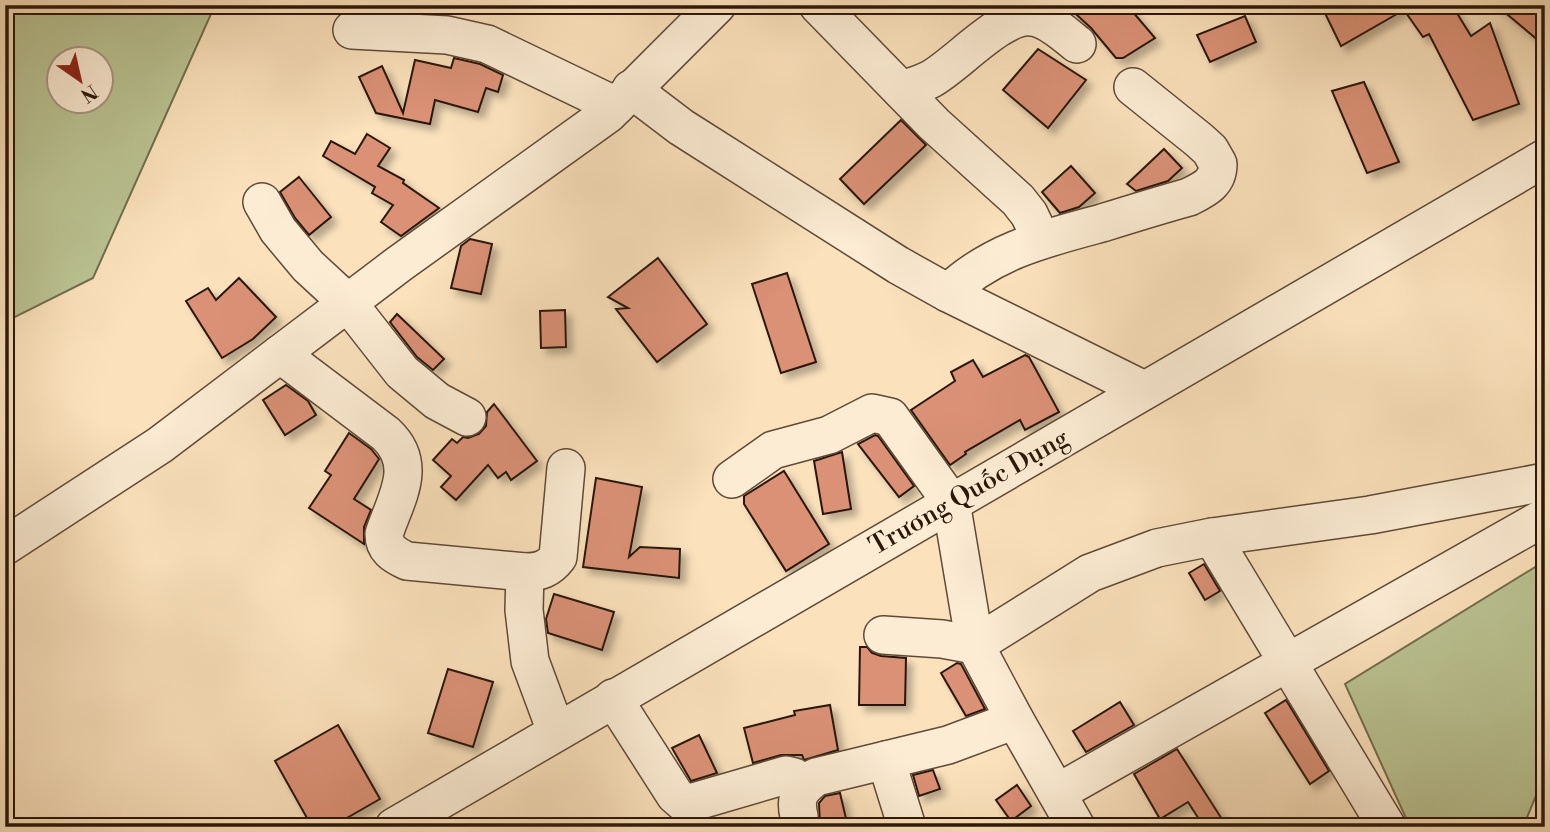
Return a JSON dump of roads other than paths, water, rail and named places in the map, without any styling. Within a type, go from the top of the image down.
[{"type":"street","points":[[5,546],[160,445],[623,98],[717,5]]},
{"type":"street","points":[[818,5],[934,124],[1018,200],[1029,214],[1041,239]]},
{"type":"street","points":[[901,90],[932,79],[1001,27],[1021,18],[1042,20],[1077,44]]},
{"type":"street","points":[[352,30],[447,36],[487,44],[623,98],[681,127],[806,208],[948,293],[1144,390]]},
{"type":"street","points":[[948,293],[981,265],[1041,239],[1189,197],[1207,188],[1219,170],[1210,150],[1133,87]]},
{"type":"street","name":"Trương Quốc Dụng","points":[[394,827],[1545,158]]},
{"type":"street","points":[[262,202],[278,230],[308,266],[348,303],[402,372],[437,401],[467,417]]},
{"type":"street","points":[[280,354],[386,434],[399,450],[404,461],[404,472],[384,534],[384,541],[394,555],[417,562],[475,565],[526,572],[551,566],[558,557],[565,468]]},
{"type":"street","points":[[732,479],[773,450],[829,435],[872,413],[883,414],[896,423],[951,502],[975,645],[999,727],[1057,793],[1076,827]]},
{"type":"street","points":[[883,635],[942,639],[975,645],[1106,565],[1157,548],[1212,537],[1370,515],[1545,482]]},
{"type":"street","points":[[1057,793],[1545,517]]},
{"type":"street","points":[[1212,537],[1387,827]]},
{"type":"street","points":[[526,572],[524,610],[530,661],[556,731]]},
{"type":"street","points":[[613,698],[675,796],[690,803],[786,775],[794,777],[801,801],[816,777],[999,727]]},
{"type":"street","points":[[886,760],[907,827]]}]
